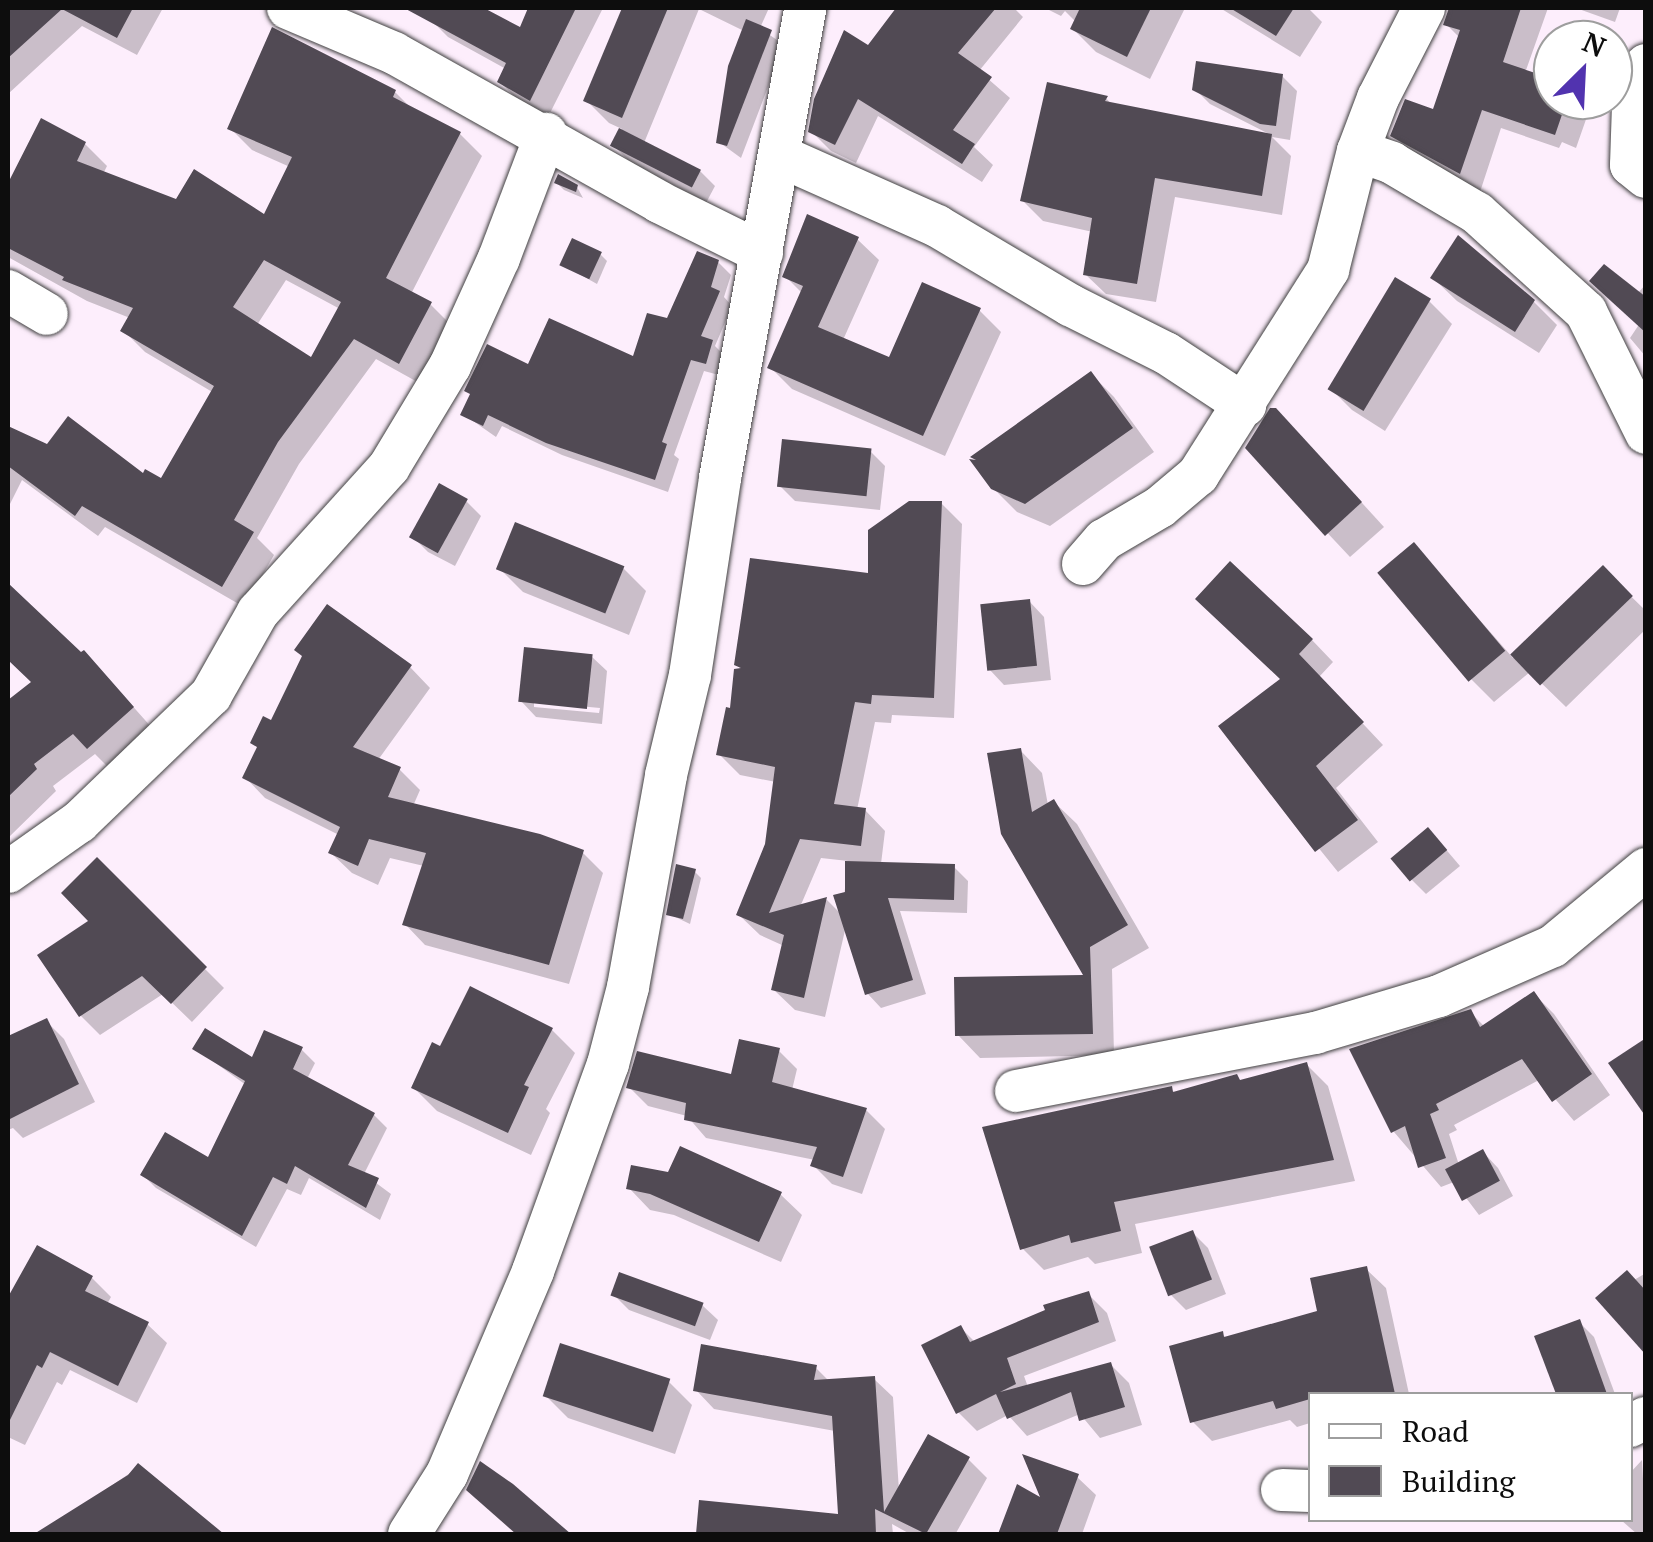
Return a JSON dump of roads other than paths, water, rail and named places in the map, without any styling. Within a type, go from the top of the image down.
[{"type":"street","points":[[288,8],[394,53],[546,134],[659,202],[762,253]]},
{"type":"street","points":[[408,1534],[448,1474],[492,1373],[608,1064],[628,987],[666,775],[690,675],[720,478],[805,8]]},
{"type":"street","points":[[1083,564],[1104,540],[1160,508],[1198,475],[1245,406],[1328,270],[1358,151],[1378,98],[1424,8]]},
{"type":"street","points":[[1646,65],[1633,105],[1632,165],[1646,177]]},
{"type":"street","points":[[8,872],[79,822],[211,696],[258,612],[389,467],[450,366],[499,258],[546,134]]},
{"type":"street","points":[[1358,151],[1392,163],[1477,213],[1586,312],[1646,433]]},
{"type":"street","points":[[780,156],[937,226],[1070,305],[1166,352],[1245,406]]},
{"type":"street","points":[[8,291],[48,314]]},
{"type":"street","points":[[1016,1090],[1315,1032],[1439,996],[1553,946],[1646,869]]}]
